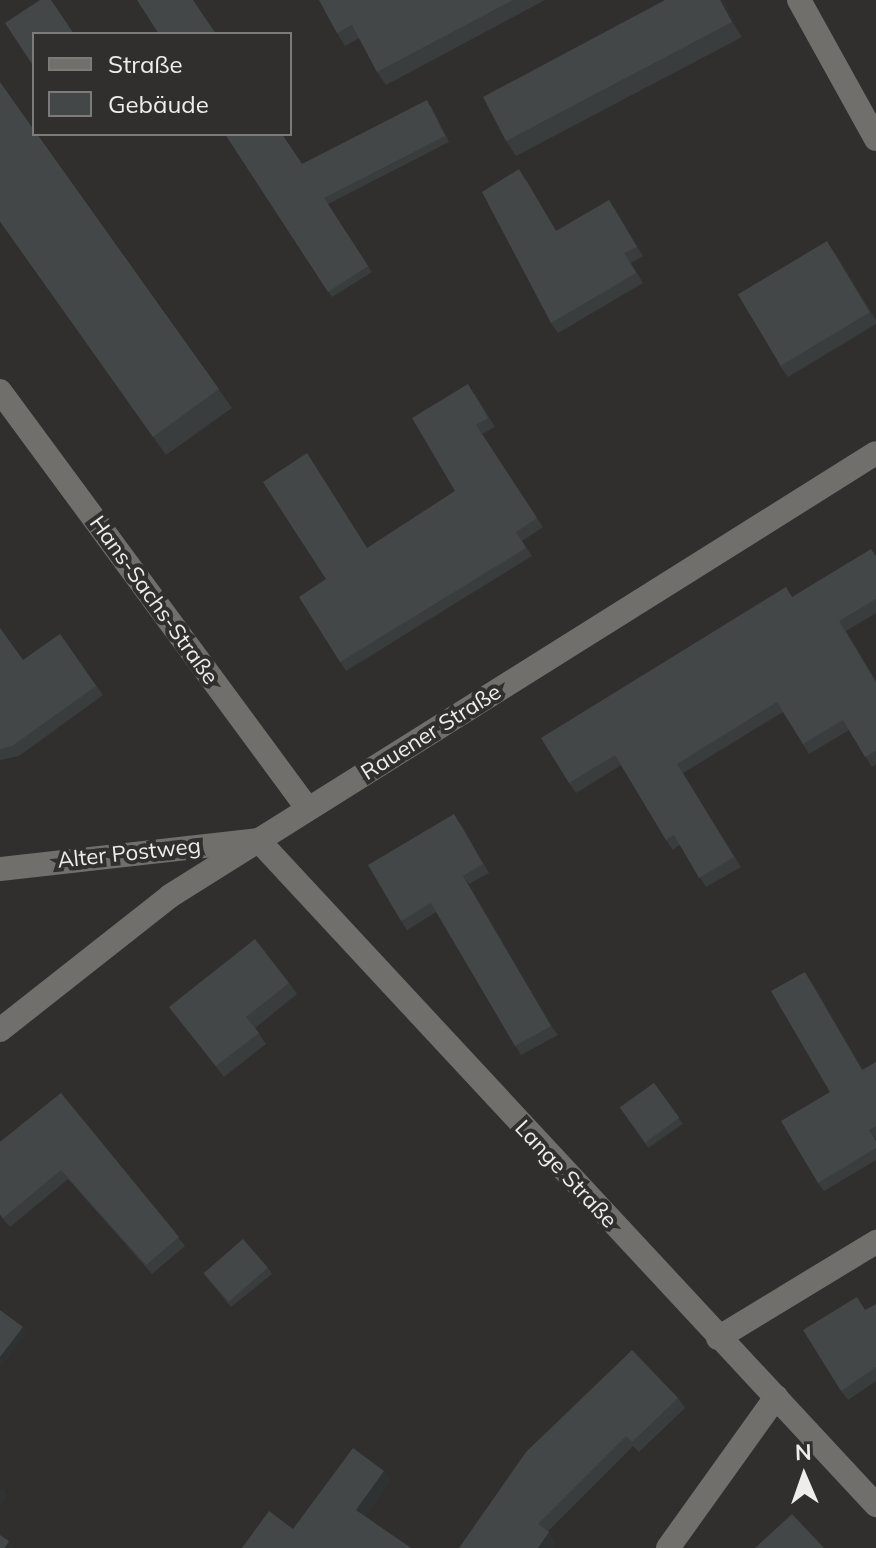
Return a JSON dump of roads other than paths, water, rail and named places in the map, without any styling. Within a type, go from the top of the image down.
[{"type":"street","points":[[799,0],[876,139]]},
{"type":"street","name":"Hans-Sachs-Straße","points":[[0,391],[308,809]]},
{"type":"street","name":"Rauener Straße","points":[[0,1030],[93,952],[258,840],[876,453]]},
{"type":"street","name":"Alter Postweg","points":[[0,869],[258,840]]},
{"type":"street","name":"Lange Straße","points":[[258,840],[876,1505]]},
{"type":"street","points":[[718,1338],[876,1242]]},
{"type":"street","points":[[668,1548],[776,1397]]}]
